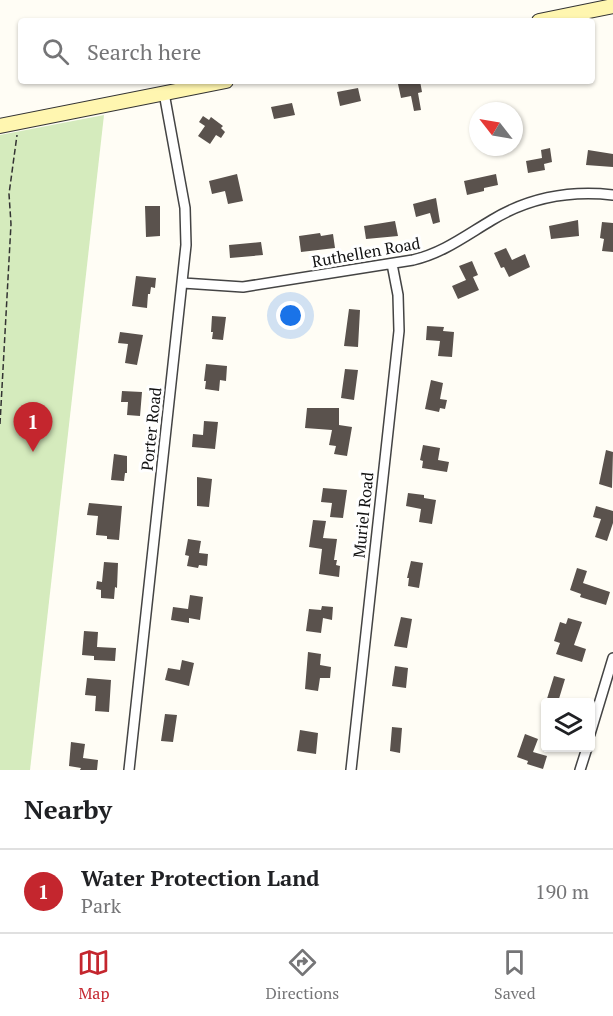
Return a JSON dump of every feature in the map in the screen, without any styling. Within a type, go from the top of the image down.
[{"type":"main road","points":[[554,18],[613,6]]},
{"type":"main road","points":[[0,126],[210,84]]},
{"type":"street","name":"Porter Road","points":[[129,770],[183,283],[187,223],[180,172],[164,93]]},
{"type":"street","name":"Ruthellen Road","points":[[183,283],[243,287],[392,264],[440,252],[506,212],[538,199],[578,193],[613,195]]},
{"type":"street","name":"Muriel Road","points":[[351,770],[399,332],[398,295],[392,264]]},
{"type":"street","points":[[595,720],[613,658]]},
{"type":"street","points":[[580,770],[585,752]]},
{"type":"path","points":[[0,424],[11,224],[9,194],[18,122]]},
{"type":"green space","points":[[104,115],[30,770],[0,770],[0,135]]},
{"type":"building","points":[[398,84],[421,84],[422,92],[418,93],[421,110],[414,111],[411,96],[401,98]]},
{"type":"building","points":[[358,88],[361,101],[340,106],[337,92]]},
{"type":"building","points":[[292,103],[295,115],[274,119],[271,107]]},
{"type":"building","points":[[203,116],[209,120],[211,117],[223,126],[221,128],[225,132],[221,138],[216,135],[210,144],[198,136],[205,126],[199,122]]},
{"type":"building","points":[[550,148],[552,162],[544,164],[545,170],[528,173],[526,161],[542,158],[541,150]]},
{"type":"building","points":[[588,150],[613,154],[613,167],[586,165]]},
{"type":"building","points":[[237,174],[243,201],[228,204],[225,191],[212,194],[209,181]]},
{"type":"building","points":[[496,174],[498,185],[467,195],[464,181]]},
{"type":"building","points":[[436,198],[440,222],[433,224],[430,213],[416,217],[413,204]]},
{"type":"building","points":[[145,206],[160,206],[160,236],[146,237]]},
{"type":"building","points":[[578,220],[579,236],[551,239],[549,226]]},
{"type":"building","points":[[395,221],[398,236],[366,239],[364,226]]},
{"type":"building","points":[[602,222],[613,223],[613,252],[602,251],[604,239],[600,238]]},
{"type":"building","points":[[320,233],[321,236],[333,234],[335,248],[301,252],[299,236]]},
{"type":"building","points":[[261,242],[263,255],[230,258],[229,245]]},
{"type":"building","points":[[506,248],[512,260],[525,254],[530,267],[509,277],[504,267],[501,268],[494,253]]},
{"type":"building","points":[[472,261],[478,275],[473,277],[479,290],[458,299],[452,286],[466,280],[459,266]]},
{"type":"building","points":[[136,276],[156,278],[155,288],[151,287],[150,294],[148,294],[147,308],[132,306]]},
{"type":"building","points":[[349,309],[360,310],[358,347],[344,346]]},
{"type":"building","points":[[212,316],[226,317],[223,340],[212,339]]},
{"type":"building","points":[[427,326],[444,327],[443,331],[454,332],[452,357],[438,356],[440,341],[426,340]]},
{"type":"building","points":[[120,332],[143,335],[137,365],[125,363],[128,344],[118,343]]},
{"type":"building","points":[[206,364],[227,366],[226,381],[220,380],[219,391],[205,389]]},
{"type":"building","points":[[345,369],[358,370],[354,400],[341,398]]},
{"type":"building","points":[[431,380],[443,383],[440,399],[447,400],[445,409],[440,408],[439,412],[425,409]]},
{"type":"building","points":[[122,391],[142,392],[140,416],[127,415],[128,402],[121,402]]},
{"type":"building","points":[[307,408],[339,408],[339,425],[352,427],[347,456],[334,454],[336,446],[329,445],[332,430],[305,428]]},
{"type":"building","points":[[204,421],[218,422],[215,449],[192,447],[193,434],[203,435]]},
{"type":"building","points":[[423,445],[440,448],[438,460],[449,462],[447,472],[422,468],[423,461],[420,460]]},
{"type":"building","points":[[606,450],[613,452],[612,488],[599,484]]},
{"type":"building","points":[[114,454],[127,456],[127,473],[125,473],[124,481],[111,480]]},
{"type":"building","points":[[197,477],[212,479],[209,507],[197,506]]},
{"type":"building","points":[[323,488],[347,490],[343,518],[330,517],[332,503],[321,502]]},
{"type":"building","points":[[408,493],[424,495],[424,498],[436,500],[432,524],[419,522],[421,509],[406,506]]},
{"type":"building","points":[[89,503],[122,506],[119,540],[96,535],[98,516],[87,515]]},
{"type":"building","points":[[596,506],[613,511],[613,523],[607,541],[595,537],[601,519],[593,517]]},
{"type":"building","points":[[313,520],[326,521],[323,538],[337,539],[334,560],[337,560],[336,565],[340,566],[339,577],[319,574],[322,549],[309,547]]},
{"type":"building","points":[[188,539],[201,541],[199,553],[208,554],[207,566],[199,565],[198,568],[187,566],[189,556],[185,555]]},
{"type":"building","points":[[411,561],[423,563],[419,588],[408,586],[409,578],[407,578]]},
{"type":"building","points":[[104,562],[118,563],[114,599],[101,598],[101,590],[96,589],[97,581],[102,582]]},
{"type":"building","points":[[577,568],[587,571],[583,583],[610,592],[606,605],[580,597],[581,594],[570,590]]},
{"type":"building","points":[[190,595],[203,597],[200,620],[189,618],[189,623],[171,620],[173,607],[188,609]]},
{"type":"building","points":[[322,606],[333,607],[332,620],[323,618],[321,633],[306,631],[309,609],[321,610]]},
{"type":"building","points":[[401,617],[412,619],[407,648],[394,646]]},
{"type":"building","points":[[568,618],[582,622],[574,645],[586,649],[582,662],[556,654],[560,643],[554,641],[560,622],[566,624]]},
{"type":"building","points":[[84,631],[98,632],[97,647],[116,648],[115,661],[94,660],[94,656],[82,655]]},
{"type":"building","points":[[308,652],[321,654],[320,665],[331,667],[330,678],[320,678],[318,691],[305,689]]},
{"type":"building","points":[[182,660],[194,663],[189,686],[165,680],[168,668],[180,670]]},
{"type":"building","points":[[395,666],[408,668],[406,688],[392,686]]},
{"type":"building","points":[[554,676],[565,679],[559,698],[547,698]]},
{"type":"building","points":[[87,678],[111,680],[109,712],[95,711],[96,696],[85,695]]},
{"type":"building","points":[[165,714],[177,715],[173,742],[161,741]]},
{"type":"building","points":[[392,727],[402,728],[400,753],[390,751]]},
{"type":"building","points":[[300,730],[318,733],[316,754],[297,751]]},
{"type":"building","points":[[525,734],[538,739],[533,752],[547,756],[543,769],[527,764],[528,761],[517,757]]},
{"type":"building","points":[[71,742],[85,744],[83,758],[98,760],[97,770],[80,770],[81,768],[69,766]]},
{"type":"place","name":"Water Protection Land","points":[[33,452]]}]
